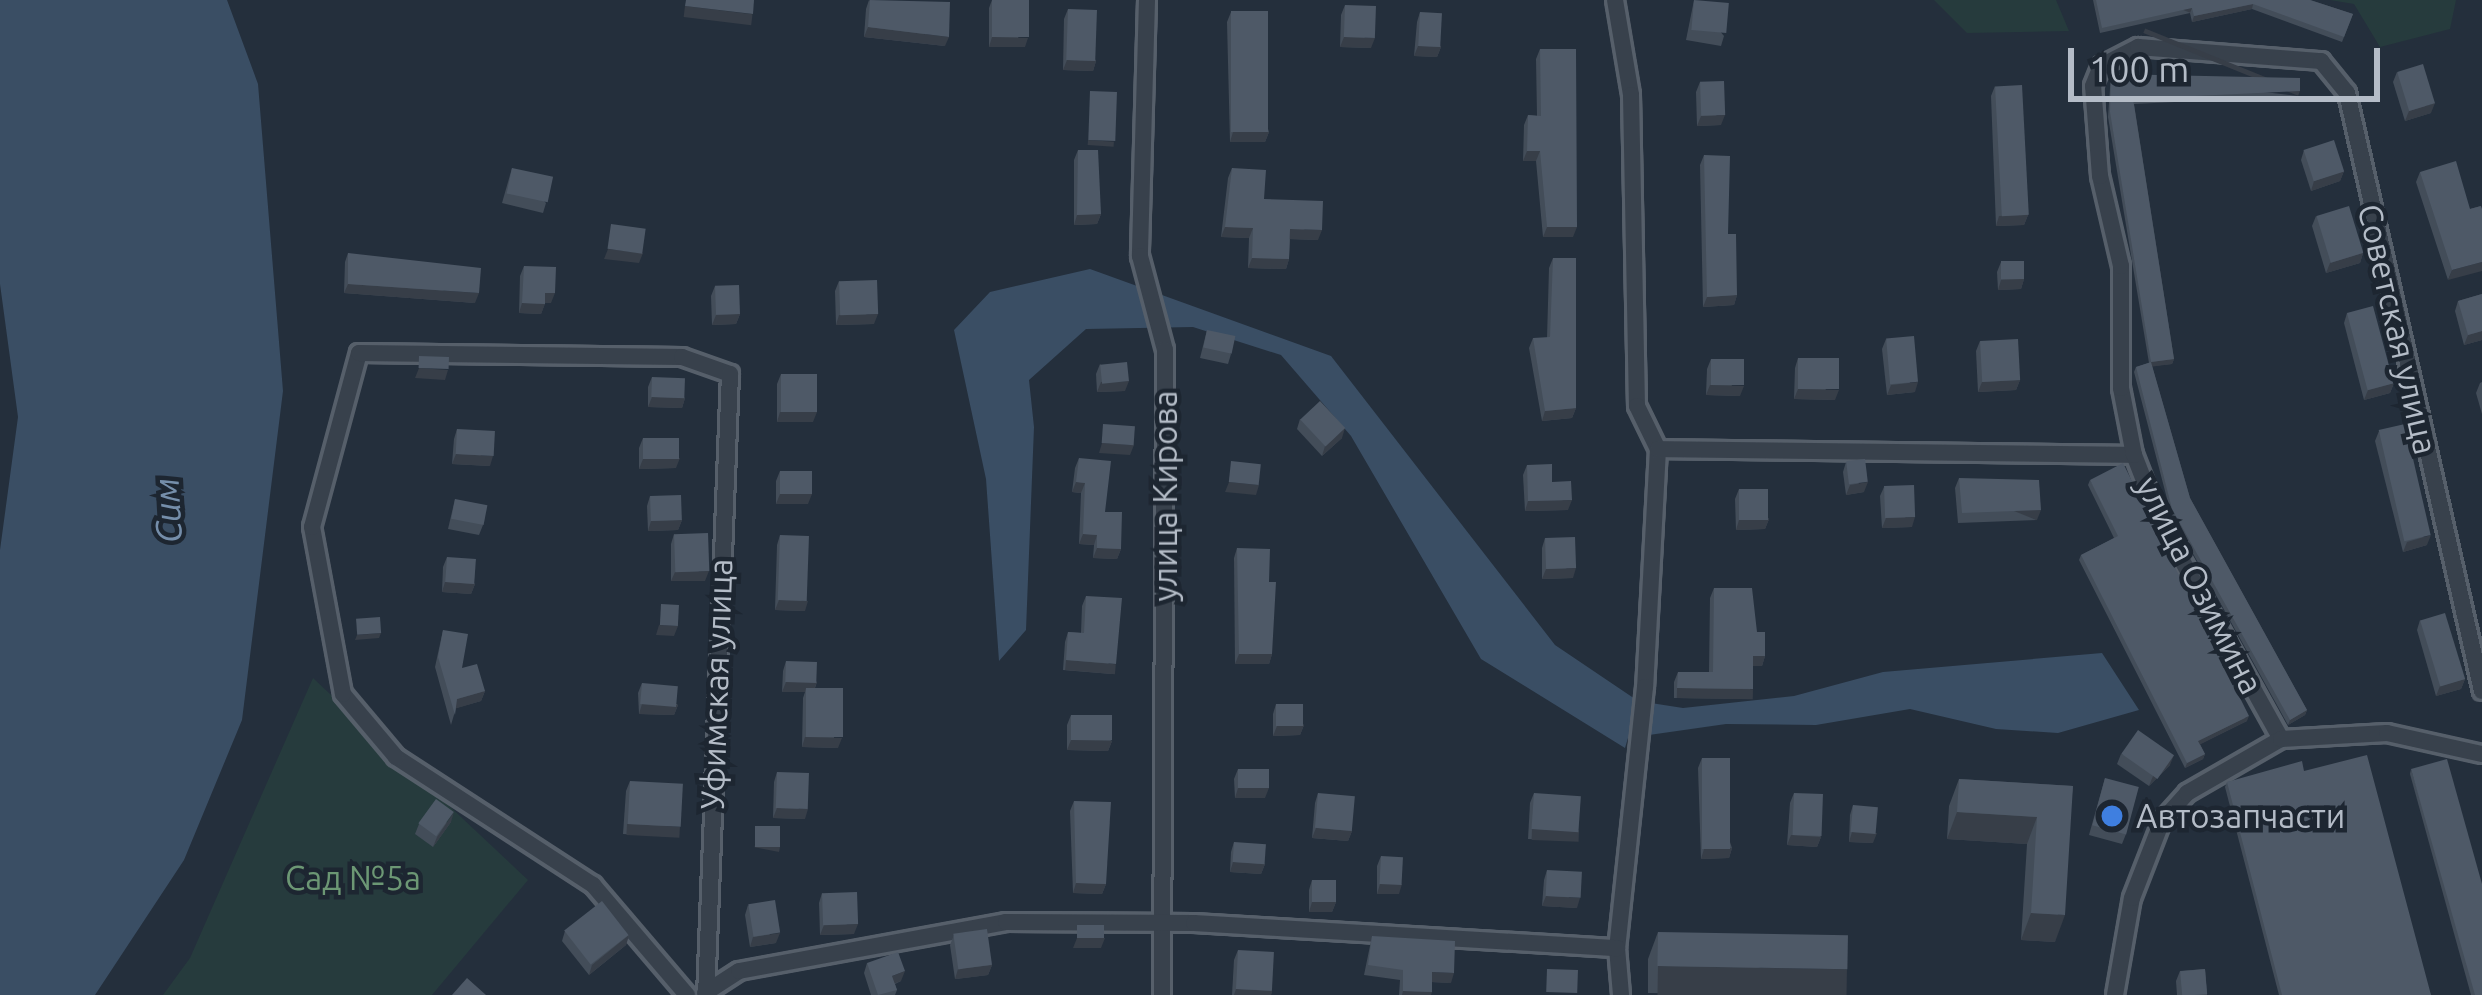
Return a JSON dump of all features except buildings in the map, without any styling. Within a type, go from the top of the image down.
[{"type":"street","name":"улица Кирова","points":[[1147,0],[1140,256],[1166,350],[1162,995]]},
{"type":"street","points":[[1615,0],[1631,94],[1637,406],[1658,449],[1645,687],[1617,948],[1621,995]]},
{"type":"street","name":"улица Озимина","points":[[2234,49],[2138,47],[2101,67],[2093,86],[2100,176],[2121,266],[2121,388],[2134,455],[2159,519],[2281,739]]},
{"type":"street","name":"Советская улица","points":[[2234,49],[2321,61],[2347,93],[2482,692]]},
{"type":"street","name":"Уфимская улица","points":[[359,353],[682,357],[730,374],[699,994],[593,885],[396,757],[343,694],[312,527],[359,353]]},
{"type":"street","points":[[1658,449],[2134,455]]},
{"type":"street","points":[[2115,995],[2132,898],[2162,821],[2187,793],[2281,739],[2387,733],[2482,754]]},
{"type":"street","points":[[699,994],[739,971],[937,929],[1006,922],[1162,925],[1617,948]]},
{"type":"green space","points":[[1934,0],[2056,0],[2069,31],[1967,33]]},
{"type":"green space","points":[[2330,0],[2456,0],[2450,29],[2380,47],[2354,4]]},
{"type":"green space","name":"Сад №5а","points":[[313,678],[528,880],[432,995],[163,995],[190,958]]},
{"type":"water","name":"Сим","points":[[0,0],[227,0],[258,84],[283,391],[242,720],[184,860],[95,995],[0,995],[0,550],[18,417],[0,284]]},
{"type":"water","points":[[1090,269],[1331,356],[1555,645],[1638,701],[1683,708],[1794,696],[1883,672],[2102,653],[2139,710],[2058,733],[1996,729],[1910,709],[1816,725],[1726,724],[1628,738],[1625,748],[1481,659],[1351,436],[1281,355],[1193,327],[1086,329],[1029,380],[1034,427],[1026,630],[999,661],[986,479],[954,330],[990,292]]},
{"type":"place","name":"Автозапчасти","points":[[2112,816]]}]
